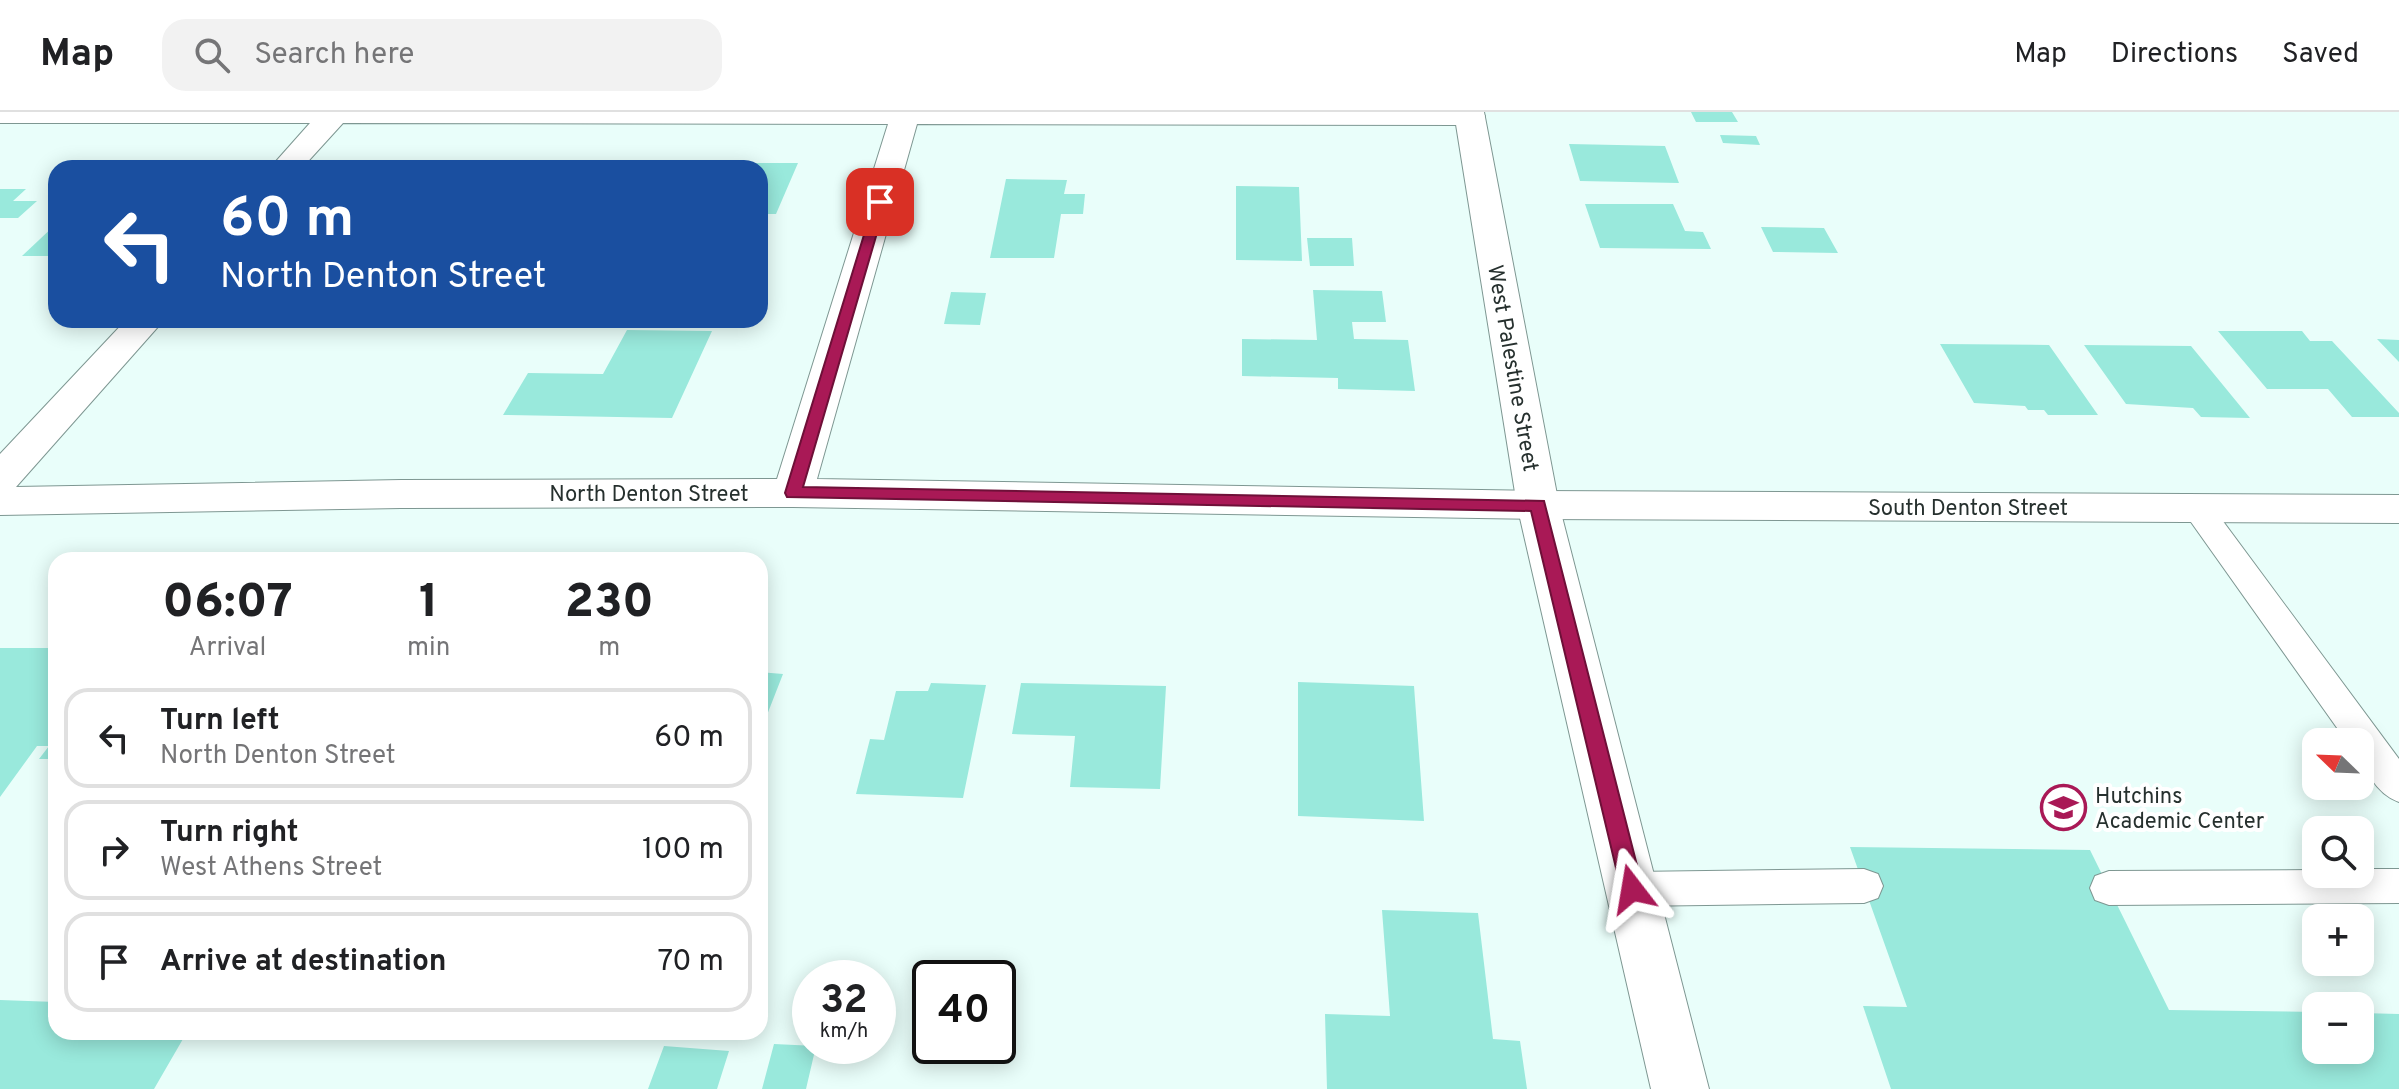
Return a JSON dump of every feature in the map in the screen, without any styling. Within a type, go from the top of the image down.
[{"type":"street","points":[[793,493],[906,113]]},
{"type":"street","points":[[0,114],[1470,114]]},
{"type":"street","points":[[292,160],[335,114]]},
{"type":"street","name":"West Palestine Street","points":[[1470,114],[1538,505],[1680,1089]]},
{"type":"street","points":[[0,479],[139,328]]},
{"type":"street","name":"North Denton Street","points":[[0,501],[401,494],[793,493],[1538,505]]},
{"type":"street","name":"South Denton Street","points":[[1538,505],[2399,509]]},
{"type":"lane","points":[[2197,508],[2399,787]]},
{"type":"lane","points":[[1632,889],[1864,886]]},
{"type":"lane","points":[[2109,888],[2399,886]]},
{"type":"building","points":[[1691,112],[1732,112],[1738,122],[1696,122]]},
{"type":"building","points":[[1720,135],[1756,136],[1760,145],[1723,143]]},
{"type":"building","points":[[1569,144],[1665,146],[1679,183],[1580,181]]},
{"type":"building","points":[[768,163],[798,163],[776,214],[768,214]]},
{"type":"building","points":[[1006,179],[1067,180],[1064,194],[1085,194],[1083,214],[1061,214],[1054,258],[990,258]]},
{"type":"building","points":[[1236,186],[1299,187],[1302,261],[1236,260]]},
{"type":"building","points":[[0,189],[26,189],[13,201],[37,201],[18,218],[0,218]]},
{"type":"building","points":[[1585,204],[1673,204],[1685,231],[1703,232],[1711,249],[1600,248]]},
{"type":"building","points":[[1761,227],[1824,228],[1838,253],[1773,252]]},
{"type":"building","points":[[48,232],[48,256],[22,256]]},
{"type":"building","points":[[1307,238],[1352,238],[1354,266],[1310,266]]},
{"type":"building","points":[[1313,290],[1382,291],[1386,322],[1352,322],[1354,339],[1408,340],[1415,391],[1338,389],[1338,378],[1242,376],[1242,339],[1317,340]]},
{"type":"building","points":[[951,292],[986,293],[980,325],[944,324]]},
{"type":"building","points":[[627,330],[712,331],[672,418],[503,415],[528,373],[603,374]]},
{"type":"building","points":[[2218,331],[2302,331],[2310,341],[2332,341],[2399,413],[2399,417],[2352,417],[2328,389],[2267,389]]},
{"type":"building","points":[[2377,339],[2399,340],[2399,362]]},
{"type":"building","points":[[1940,344],[2049,345],[2098,415],[2048,415],[2044,410],[2028,410],[2025,406],[1974,403]]},
{"type":"building","points":[[2084,345],[2191,346],[2250,418],[2201,417],[2193,408],[2126,404]]},
{"type":"building","points":[[0,648],[48,648],[48,746],[37,746],[0,797]]},
{"type":"building","points":[[768,673],[783,674],[768,712]]},
{"type":"building","points":[[1298,682],[1414,686],[1424,821],[1298,816]]},
{"type":"building","points":[[931,683],[986,685],[963,798],[856,794],[870,739],[884,740],[896,691],[928,691]]},
{"type":"building","points":[[1021,683],[1166,686],[1160,789],[1070,787],[1075,736],[1012,734]]},
{"type":"building","points":[[48,747],[48,759],[39,759]]},
{"type":"building","points":[[1850,847],[2090,850],[2169,1010],[2302,1012],[2302,1064],[2374,1064],[2374,1013],[2399,1014],[2399,1089],[1891,1089],[1863,1006],[1907,1007]]},
{"type":"building","points":[[1382,910],[1478,913],[1493,1039],[1520,1041],[1527,1089],[1327,1089],[1325,1014],[1390,1016]]},
{"type":"building","points":[[0,1000],[48,1002],[48,1040],[182,1040],[154,1089],[0,1089]]},
{"type":"building","points":[[774,1044],[792,1045],[792,1064],[812,1064],[806,1089],[762,1089]]},
{"type":"building","points":[[664,1046],[729,1051],[717,1089],[648,1089]]},
{"type":"place","name":"Hutchins Academic Center","points":[[2064,808]]},
{"type":"route","points":[[880,202],[793,493],[1538,505],[1632,889]]}]
